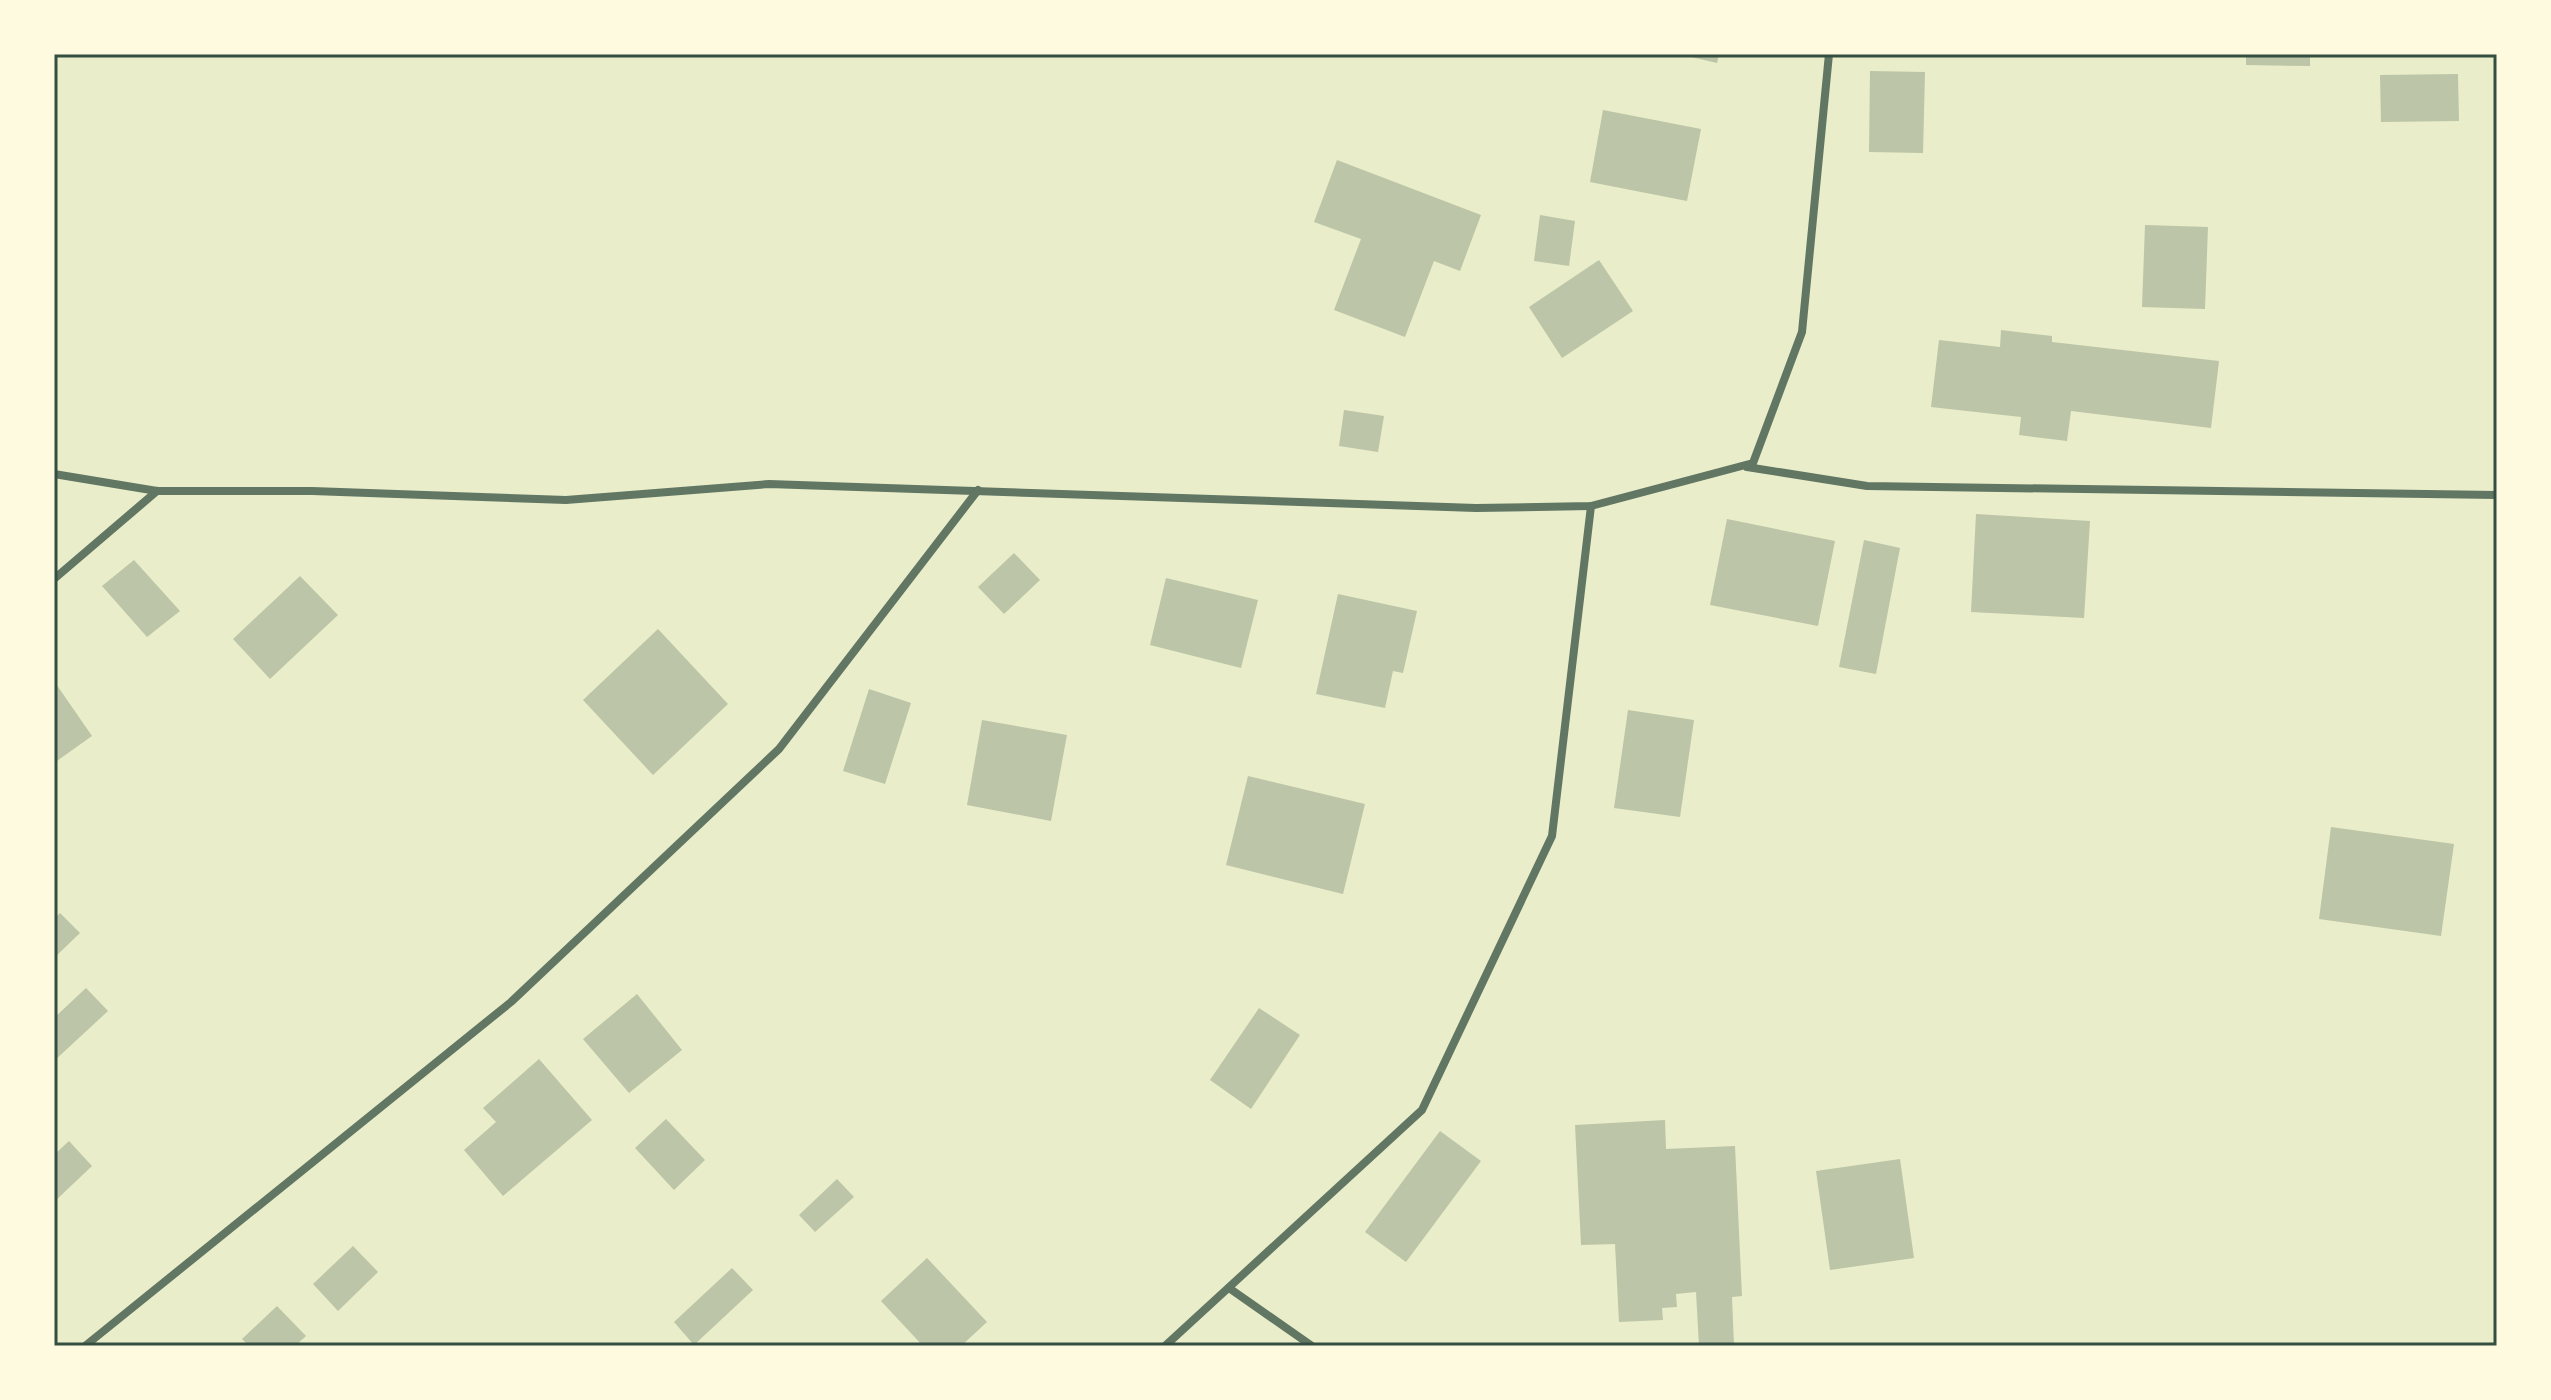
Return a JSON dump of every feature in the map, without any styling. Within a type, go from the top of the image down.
[{"type":"street","points":[[54,474],[157,491],[312,491],[566,500],[769,484],[1476,508],[1591,506],[1753,463],[1802,332],[1829,54]]},
{"type":"street","points":[[1742,467],[1867,486],[2497,495]]},
{"type":"street","points":[[85,1346],[511,1002],[779,749],[978,490]]},
{"type":"street","points":[[54,579],[157,491]]},
{"type":"street","points":[[1165,1346],[1422,1110],[1552,836],[1591,506]]},
{"type":"street","points":[[1229,1288],[1312,1346]]},
{"type":"building","points":[[1678,54],[1719,54],[1717,63]]},
{"type":"building","points":[[2246,54],[2310,54],[2310,66],[2246,65]]},
{"type":"building","points":[[1870,71],[1925,72],[1923,153],[1869,152]]},
{"type":"building","points":[[2458,74],[2459,121],[2381,122],[2380,75]]},
{"type":"building","points":[[1603,110],[1701,129],[1687,201],[1590,182]]},
{"type":"building","points":[[1337,160],[1481,215],[1460,271],[1434,261],[1405,337],[1334,310],[1361,239],[1314,222]]},
{"type":"building","points":[[1540,215],[1575,221],[1569,266],[1534,261]]},
{"type":"building","points":[[2145,225],[2208,227],[2205,309],[2142,307]]},
{"type":"building","points":[[1599,260],[1633,311],[1562,358],[1529,307]]},
{"type":"building","points":[[2001,330],[2052,336],[2052,342],[2219,361],[2211,428],[2071,411],[2067,441],[2019,435],[2021,417],[1931,407],[1939,340],[2000,347]]},
{"type":"building","points":[[1344,410],[1384,416],[1378,452],[1339,446]]},
{"type":"building","points":[[1976,514],[2090,521],[2084,618],[1971,612]]},
{"type":"building","points":[[1727,519],[1835,541],[1818,626],[1710,605]]},
{"type":"building","points":[[1864,540],[1900,548],[1876,674],[1839,667]]},
{"type":"building","points":[[1014,553],[1040,580],[1004,614],[978,587]]},
{"type":"building","points":[[134,560],[180,611],[147,637],[102,586]]},
{"type":"building","points":[[300,576],[338,615],[270,679],[233,639]]},
{"type":"building","points":[[1166,578],[1258,600],[1241,668],[1150,645]]},
{"type":"building","points":[[1338,594],[1417,611],[1403,673],[1393,671],[1385,708],[1316,694]]},
{"type":"building","points":[[658,629],[728,704],[653,775],[583,700]]},
{"type":"building","points":[[54,681],[92,736],[54,763]]},
{"type":"building","points":[[869,689],[911,703],[885,784],[843,771]]},
{"type":"building","points":[[1628,710],[1694,720],[1680,817],[1614,808]]},
{"type":"building","points":[[982,720],[1067,735],[1051,821],[967,805]]},
{"type":"building","points":[[1248,776],[1365,804],[1343,894],[1226,865]]},
{"type":"building","points":[[2331,827],[2454,844],[2441,936],[2319,919]]},
{"type":"building","points":[[60,913],[80,933],[54,958],[54,919]]},
{"type":"building","points":[[86,988],[108,1011],[54,1061],[54,1018]]},
{"type":"building","points":[[637,994],[682,1050],[629,1093],[583,1039]]},
{"type":"building","points":[[1259,1008],[1300,1035],[1251,1109],[1210,1080]]},
{"type":"building","points":[[539,1059],[592,1120],[503,1196],[464,1150],[496,1122],[483,1108]]},
{"type":"building","points":[[666,1119],[705,1160],[674,1190],[635,1148]]},
{"type":"building","points":[[1665,1120],[1666,1149],[1735,1146],[1742,1296],[1732,1297],[1734,1346],[1699,1346],[1696,1292],[1676,1294],[1677,1307],[1662,1308],[1663,1320],[1619,1322],[1615,1244],[1581,1245],[1575,1125]]},
{"type":"building","points":[[1440,1131],[1481,1161],[1406,1262],[1365,1232]]},
{"type":"building","points":[[69,1141],[92,1166],[54,1202],[54,1155]]},
{"type":"building","points":[[1900,1159],[1914,1258],[1830,1270],[1816,1171]]},
{"type":"building","points":[[837,1179],[854,1197],[815,1232],[799,1215]]},
{"type":"building","points":[[353,1246],[378,1272],[338,1311],[313,1284]]},
{"type":"building","points":[[927,1258],[987,1322],[961,1346],[923,1346],[881,1301]]},
{"type":"building","points":[[732,1268],[753,1290],[694,1345],[674,1322]]},
{"type":"building","points":[[277,1306],[306,1336],[295,1346],[249,1346],[242,1339]]}]
